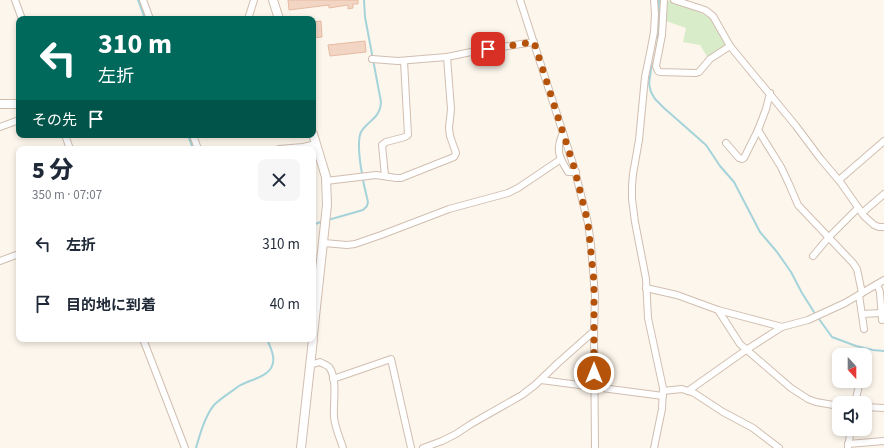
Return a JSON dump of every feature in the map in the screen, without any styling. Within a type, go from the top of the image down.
[{"type":"street","points":[[15,0],[21,16]]},
{"type":"street","points":[[143,0],[149,16]]},
{"type":"street","points":[[249,16],[254,0]]},
{"type":"street","points":[[273,0],[278,16]]},
{"type":"street","points":[[520,0],[576,172],[586,213],[591,245],[595,296],[595,448]]},
{"type":"street","points":[[654,0],[654,32],[645,77],[639,140],[632,186],[632,199],[638,243],[645,273],[649,325],[663,393],[662,409],[654,448]]},
{"type":"street","points":[[664,0],[662,35],[656,66],[658,71],[699,72],[710,59],[730,46]]},
{"type":"street","points":[[674,0],[705,10],[714,16],[730,46],[839,180],[860,210],[874,225],[884,227]]},
{"type":"street","points":[[372,59],[404,61],[447,56],[534,42]]},
{"type":"street","points":[[326,181],[376,175],[398,179],[454,157],[456,152],[449,131],[451,109],[447,56]]},
{"type":"street","points":[[385,176],[382,145],[386,142],[406,137],[408,135],[404,61]]},
{"type":"street","points":[[726,143],[739,158],[744,158],[758,130],[770,94]]},
{"type":"street","points":[[0,104],[16,104]]},
{"type":"street","points":[[0,127],[16,121]]},
{"type":"street","points":[[758,130],[781,167],[790,184],[798,205],[854,263],[857,269],[861,294],[864,329]]},
{"type":"street","points":[[563,133],[559,145],[561,159],[568,172],[576,172]]},
{"type":"street","points":[[314,138],[326,181],[327,205],[316,306]]},
{"type":"street","points":[[839,180],[884,141]]},
{"type":"street","points":[[307,146],[316,144]]},
{"type":"street","points":[[324,243],[347,245],[355,244],[450,209],[508,193],[561,159]]},
{"type":"street","points":[[813,256],[829,238],[860,210],[884,194]]},
{"type":"street","points":[[0,261],[16,255]]},
{"type":"street","points":[[688,391],[746,350],[782,327],[808,320],[845,303],[884,280]]},
{"type":"street","points":[[877,284],[880,292],[882,320]]},
{"type":"street","points":[[646,288],[677,296],[718,310],[782,327]]},
{"type":"street","points":[[718,310],[736,340],[791,388],[801,395],[816,402],[832,405]]},
{"type":"street","points":[[862,314],[881,313]]},
{"type":"street","points":[[423,448],[456,434],[522,395],[541,380],[594,332]]},
{"type":"street","points":[[144,342],[185,448]]},
{"type":"street","points":[[301,448],[312,342]]},
{"type":"street","points":[[333,379],[391,359],[410,448]]},
{"type":"street","points":[[310,365],[320,362],[329,368],[334,387],[334,417],[343,448]]},
{"type":"street","points":[[541,380],[594,387],[663,393],[682,389],[694,393],[723,412],[753,428],[779,448]]},
{"type":"street","points":[[872,407],[884,408]]},
{"type":"street","points":[[850,436],[848,446],[884,441]]},
{"type":"green space","points":[[670,0],[708,16],[715,23],[721,37],[727,45],[708,58],[700,45],[683,42],[686,28],[666,21],[667,2]]},
{"type":"building","points":[[288,0],[358,0],[358,4],[353,4],[353,8],[348,9],[348,5],[329,8],[329,5],[289,10]]},
{"type":"building","points":[[321,21],[322,37],[316,38],[316,22]]},
{"type":"building","points":[[365,41],[366,52],[330,56],[328,45]]},
{"type":"waterway","points":[[138,0],[144,16]]},
{"type":"waterway","points":[[328,220],[363,210],[367,206],[368,202],[361,166],[359,138],[364,128],[376,116],[381,102],[365,17],[364,0]]},
{"type":"waterway","points":[[659,0],[658,40],[649,84],[655,99],[706,145],[720,166],[734,182],[760,232],[791,272],[802,293],[832,337],[856,346],[884,351]]},
{"type":"waterway","points":[[189,138],[192,146]]},
{"type":"waterway","points":[[316,224],[323,221]]},
{"type":"waterway","points":[[196,448],[205,420],[214,405],[239,386],[262,376],[270,370],[273,359],[268,342]]},
{"type":"route","points":[[488,49],[534,42],[574,167],[588,223],[595,296],[594,373]]}]
